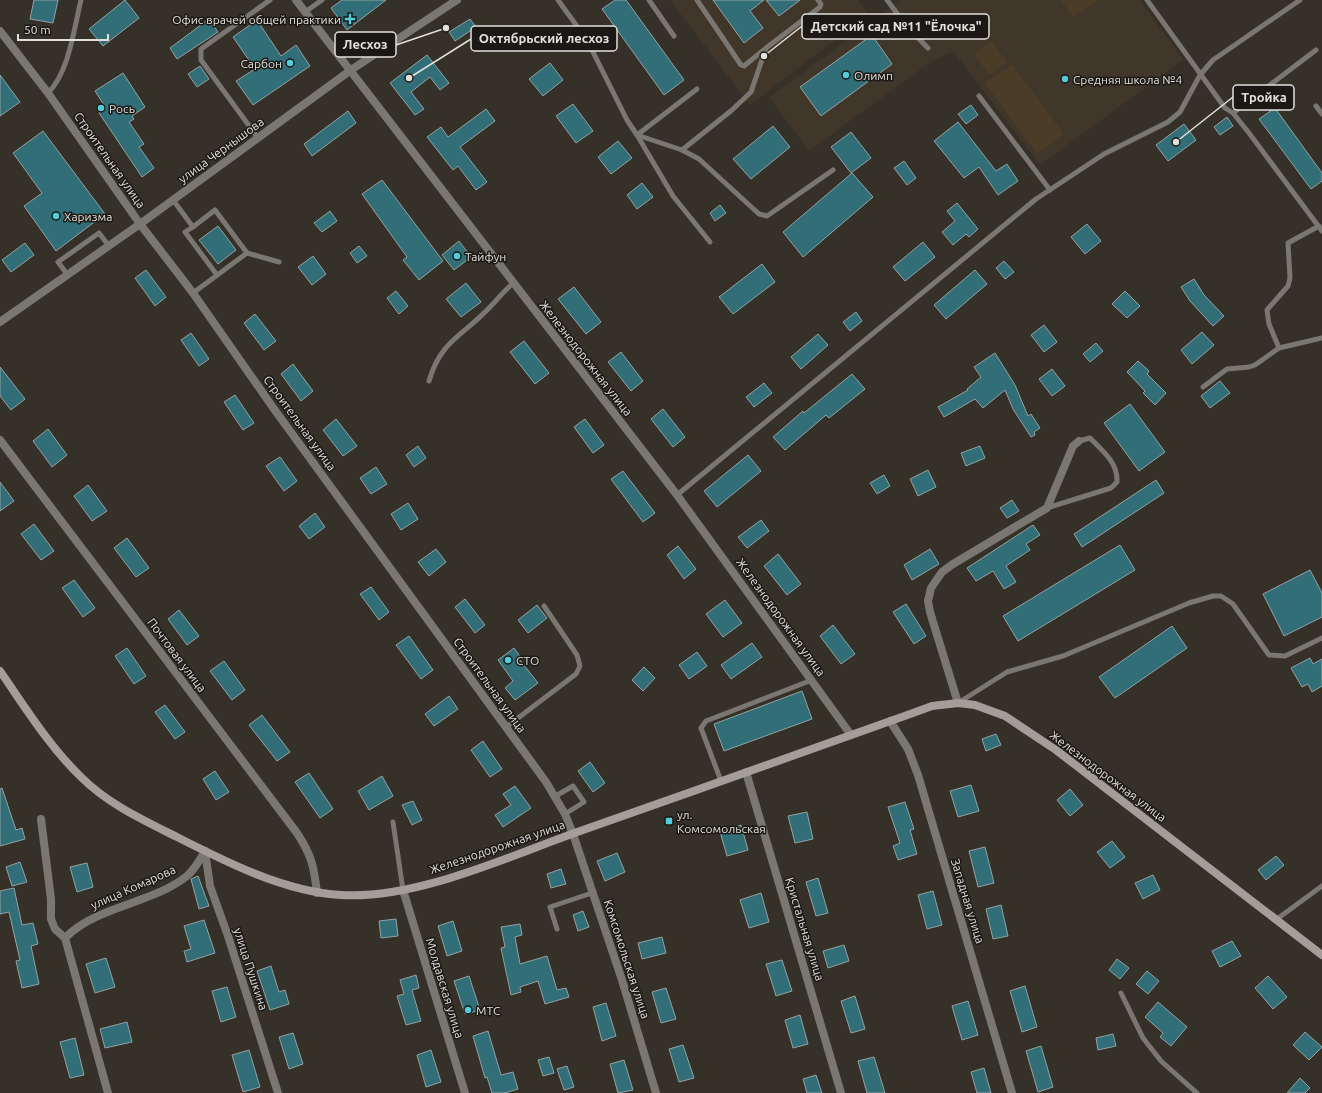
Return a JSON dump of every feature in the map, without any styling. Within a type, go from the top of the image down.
[{"type":"main road","name":"Железнодорожная улица","points":[[0,671],[54,746],[81,778],[97,791],[135,815],[205,851],[294,887],[317,893],[364,895],[403,890],[464,873],[932,706],[958,703],[975,705],[1005,716],[1032,734],[1277,919],[1322,955]]},
{"type":"street","name":"Железнодорожная улица","points":[[296,0],[677,495],[851,735]]},
{"type":"street","name":"улица Чернышова","points":[[0,322],[140,224],[351,70],[457,0]]},
{"type":"street","name":"Строительная улица","points":[[0,31],[48,93],[140,224],[193,293],[274,409],[506,728],[565,814],[573,834]]},
{"type":"street","name":"Почтовая улица","points":[[0,440],[297,833],[308,850],[313,864],[317,893]]},
{"type":"street","points":[[958,703],[930,612],[928,601],[931,588],[936,579],[953,564],[1047,508],[1073,446],[1079,440]]},
{"type":"street","name":"Западная улица","points":[[890,721],[908,749],[918,775],[1012,1093]]},
{"type":"street","name":"Кристальная улица","points":[[746,772],[841,1093]]},
{"type":"street","points":[[41,819],[51,899],[51,919],[55,929],[65,938],[108,1093]]},
{"type":"street","name":"Комсомольская улица","points":[[573,834],[638,1030],[656,1093]]},
{"type":"street","name":"улица Комарова","points":[[65,938],[81,924],[167,887],[186,876],[205,851]]},
{"type":"street","name":"улица Пушкина","points":[[205,851],[213,894],[228,936],[278,1093]]},
{"type":"street","name":"Молдавская улица","points":[[403,890],[465,1093]]},
{"type":"lane","points":[[48,93],[55,86],[62,73],[81,0]]},
{"type":"lane","points":[[258,138],[201,60],[201,49],[270,0]]},
{"type":"lane","points":[[305,12],[322,0]]},
{"type":"lane","points":[[558,0],[587,40],[627,120],[673,196],[710,242]]},
{"type":"lane","points":[[649,0],[674,36]]},
{"type":"lane","points":[[697,0],[741,65],[744,66],[820,7],[821,4],[818,0]]},
{"type":"lane","points":[[887,0],[908,28],[928,48]]},
{"type":"lane","points":[[1147,0],[1187,54],[1200,75],[1225,108],[1233,113],[1320,229],[1288,243],[1290,278],[1288,286],[1267,310],[1270,324],[1279,348]]},
{"type":"lane","points":[[677,495],[1050,190],[1104,154],[1168,122],[1180,112],[1205,68],[1225,50],[1300,0]]},
{"type":"lane","points":[[682,150],[732,110],[751,92],[766,48]]},
{"type":"lane","points":[[1233,113],[1316,50]]},
{"type":"lane","points":[[637,135],[697,89]]},
{"type":"lane","points":[[979,96],[1050,190]]},
{"type":"lane","points":[[1316,106],[1322,114]]},
{"type":"lane","points":[[637,135],[682,150],[699,159],[759,214],[768,216],[833,170]]},
{"type":"lane","points":[[173,200],[193,227]]},
{"type":"lane","points":[[218,275],[185,232],[215,210],[247,252],[279,262]]},
{"type":"lane","points":[[67,274],[58,262],[99,233],[109,246]]},
{"type":"lane","points":[[193,293],[247,252]]},
{"type":"lane","points":[[429,381],[434,364],[445,347],[490,307],[498,295],[514,283]]},
{"type":"lane","points":[[1203,387],[1228,369],[1255,365],[1279,348],[1322,338]]},
{"type":"lane","points":[[1047,508],[1111,488],[1117,482],[1118,473],[1112,462],[1090,438],[1079,440]]},
{"type":"lane","points":[[958,703],[1007,672],[1063,656],[1189,603],[1213,596],[1221,596],[1233,604],[1269,655],[1285,656],[1322,638]]},
{"type":"lane","points":[[506,728],[576,674],[580,666],[577,655],[544,606]]},
{"type":"lane","points":[[721,781],[701,728],[706,721],[812,680]]},
{"type":"lane","points":[[554,797],[573,786],[584,802],[565,814]]},
{"type":"lane","points":[[393,822],[403,890]]},
{"type":"lane","points":[[1277,919],[1322,886]]},
{"type":"lane","points":[[557,929],[550,907],[592,893]]},
{"type":"lane","points":[[1121,993],[1143,1038],[1161,1061],[1197,1093]]},
{"type":"shaded area","points":[[670,0],[858,0],[869,14],[750,105]]},
{"type":"shaded area","name":"Средняя школа №4","points":[[902,0],[1140,0],[1183,60],[1040,165],[953,51],[932,61],[809,151],[769,97]]},
{"type":"shaded area","points":[[1061,0],[1099,0],[1073,18]]},
{"type":"shaded area","points":[[992,41],[1007,62],[989,75],[974,54]]},
{"type":"shaded area","points":[[1012,64],[1064,134],[1037,154],[985,83]]},
{"type":"building","points":[[34,0],[58,0],[53,23],[30,19]]},
{"type":"building","points":[[125,0],[139,18],[103,46],[89,29]]},
{"type":"building","name":"Офис врачей общей практики","points":[[342,0],[386,0],[347,30],[331,8]]},
{"type":"building","points":[[615,0],[626,0],[684,80],[664,95],[602,9]]},
{"type":"building","points":[[713,0],[764,0],[750,11],[763,28],[744,43]]},
{"type":"building","points":[[766,0],[800,0],[779,16]]},
{"type":"building","points":[[209,19],[218,32],[177,59],[170,48]]},
{"type":"building","points":[[470,19],[476,27],[455,41],[449,32]]},
{"type":"building","name":"Сарбон","points":[[257,20],[281,56],[296,45],[310,66],[253,105],[236,81],[255,69],[233,37]]},
{"type":"building","name":"Олимп","points":[[872,35],[892,64],[821,116],[800,87]]},
{"type":"building","points":[[427,55],[449,83],[440,90],[430,77],[411,92],[424,109],[415,115],[390,83]]},
{"type":"building","points":[[550,63],[563,80],[543,96],[529,79]]},
{"type":"building","points":[[200,66],[209,79],[197,87],[188,74]]},
{"type":"building","points":[[123,73],[145,107],[132,116],[134,119],[129,122],[144,144],[139,147],[154,168],[142,177],[99,113],[106,108],[95,91]]},
{"type":"building","points":[[0,75],[20,102],[0,116]]},
{"type":"building","points":[[573,104],[593,131],[576,143],[556,116]]},
{"type":"building","points":[[971,105],[978,115],[966,124],[958,114]]},
{"type":"building","points":[[1275,108],[1322,173],[1322,181],[1311,189],[1259,119]]},
{"type":"building","points":[[486,109],[495,121],[460,147],[487,182],[476,190],[458,166],[453,170],[427,137],[441,127],[448,137]]},
{"type":"building","points":[[348,111],[356,123],[312,156],[304,144]]},
{"type":"building","points":[[1227,117],[1233,126],[1220,135],[1214,127]]},
{"type":"building","points":[[958,122],[996,171],[1007,164],[1018,181],[998,195],[979,167],[964,178],[934,141]]},
{"type":"building","points":[[1184,124],[1196,140],[1168,161],[1156,145]]},
{"type":"building","points":[[773,126],[790,147],[751,179],[733,159]]},
{"type":"building","points":[[43,131],[105,214],[56,251],[24,206],[42,193],[13,153]]},
{"type":"building","points":[[851,132],[871,158],[851,173],[831,147]]},
{"type":"building","points":[[618,141],[632,158],[611,174],[598,157]]},
{"type":"building","points":[[904,161],[916,178],[907,185],[894,168]]},
{"type":"building","points":[[852,173],[873,197],[803,257],[783,232]]},
{"type":"building","points":[[382,180],[443,261],[419,280],[403,260],[407,257],[362,194]]},
{"type":"building","points":[[642,183],[653,197],[637,209],[627,195]]},
{"type":"building","points":[[957,203],[978,229],[969,237],[966,234],[953,245],[942,232],[955,221],[947,211]]},
{"type":"building","points":[[720,205],[726,213],[715,221],[710,213]]},
{"type":"building","points":[[330,211],[337,221],[322,232],[314,223]]},
{"type":"building","points":[[1087,224],[1101,241],[1085,254],[1071,237]]},
{"type":"building","points":[[218,226],[236,250],[218,264],[199,240]]},
{"type":"building","name":"Тайфун","points":[[459,241],[471,257],[454,270],[442,255]]},
{"type":"building","points":[[923,242],[935,257],[905,281],[893,267]]},
{"type":"building","points":[[25,243],[34,255],[11,272],[2,260]]},
{"type":"building","points":[[359,246],[367,256],[357,263],[350,253]]},
{"type":"building","points":[[313,256],[326,274],[312,285],[298,267]]},
{"type":"building","points":[[1004,261],[1014,272],[1005,279],[996,268]]},
{"type":"building","points":[[762,264],[775,282],[733,314],[719,297]]},
{"type":"building","points":[[146,270],[166,297],[155,306],[135,278]]},
{"type":"building","points":[[975,270],[987,284],[946,319],[934,305]]},
{"type":"building","points":[[1194,279],[1204,295],[1224,316],[1213,326],[1190,301],[1181,287]]},
{"type":"building","points":[[466,283],[481,302],[461,317],[446,299]]},
{"type":"building","points":[[574,287],[601,322],[586,334],[558,299]]},
{"type":"building","points":[[396,291],[408,306],[399,314],[387,298]]},
{"type":"building","points":[[1125,291],[1140,306],[1127,318],[1112,304]]},
{"type":"building","points":[[856,312],[862,321],[850,331],[843,322]]},
{"type":"building","points":[[255,314],[276,341],[264,350],[244,323]]},
{"type":"building","points":[[1044,325],[1057,342],[1044,352],[1031,335]]},
{"type":"building","points":[[1202,332],[1214,345],[1192,364],[1181,350]]},
{"type":"building","points":[[191,333],[209,359],[199,366],[181,340]]},
{"type":"building","points":[[818,334],[828,345],[801,369],[791,357]]},
{"type":"building","points":[[524,341],[549,373],[535,384],[510,352]]},
{"type":"building","points":[[1096,343],[1103,351],[1090,362],[1083,354]]},
{"type":"building","points":[[621,352],[643,381],[631,391],[608,362]]},
{"type":"building","points":[[995,353],[1015,385],[1028,416],[1031,414],[1040,428],[1034,432],[1035,435],[1031,437],[1013,409],[1005,390],[983,408],[975,399],[944,417],[938,407],[968,390],[967,389],[981,377],[974,367]]},
{"type":"building","points":[[1138,361],[1149,371],[1147,374],[1166,393],[1155,405],[1143,393],[1145,391],[1127,372]]},
{"type":"building","points":[[293,364],[313,391],[301,401],[281,374]]},
{"type":"building","points":[[0,367],[25,399],[11,410],[0,396]]},
{"type":"building","points":[[1052,369],[1065,386],[1052,396],[1039,379]]},
{"type":"building","points":[[852,374],[865,389],[829,418],[826,415],[785,450],[773,437],[803,411],[804,413]]},
{"type":"building","points":[[1220,381],[1230,393],[1210,408],[1201,396]]},
{"type":"building","points":[[764,383],[772,393],[754,407],[746,397]]},
{"type":"building","points":[[235,395],[254,423],[243,430],[224,402]]},
{"type":"building","points":[[1130,404],[1165,452],[1139,471],[1104,423]]},
{"type":"building","points":[[663,409],[685,437],[673,447],[651,419]]},
{"type":"building","points":[[336,419],[357,446],[343,456],[323,430]]},
{"type":"building","points":[[585,419],[604,445],[593,453],[574,427]]},
{"type":"building","points":[[48,429],[67,455],[52,467],[33,441]]},
{"type":"building","points":[[418,446],[426,458],[414,467],[406,455]]},
{"type":"building","points":[[980,446],[985,458],[966,466],[961,453]]},
{"type":"building","points":[[748,455],[761,471],[717,507],[704,491]]},
{"type":"building","points":[[280,457],[297,481],[284,491],[266,466]]},
{"type":"building","points":[[376,467],[387,484],[371,494],[360,478]]},
{"type":"building","points":[[928,470],[936,487],[918,496],[910,479]]},
{"type":"building","points":[[623,471],[655,513],[643,522],[611,479]]},
{"type":"building","points":[[884,475],[890,486],[877,494],[870,483]]},
{"type":"building","points":[[1156,480],[1164,493],[1082,547],[1074,534]]},
{"type":"building","points":[[0,482],[14,501],[0,511]]},
{"type":"building","points":[[88,485],[107,511],[92,521],[74,496]]},
{"type":"building","points":[[1012,500],[1019,511],[1007,518],[1000,508]]},
{"type":"building","points":[[408,503],[418,519],[401,530],[391,514]]},
{"type":"building","points":[[315,513],[325,527],[309,539],[299,526]]},
{"type":"building","points":[[761,520],[769,531],[747,548],[738,537]]},
{"type":"building","points":[[34,524],[54,551],[41,560],[21,534]]},
{"type":"building","points":[[1033,525],[1040,535],[1026,544],[1030,550],[1006,566],[1016,582],[1004,589],[993,571],[976,581],[967,568]]},
{"type":"building","points":[[127,538],[149,568],[136,577],[114,548]]},
{"type":"building","points":[[1120,545],[1135,570],[1018,641],[1003,616]]},
{"type":"building","points":[[678,546],[696,569],[684,579],[667,555]]},
{"type":"building","points":[[436,549],[446,562],[429,576],[418,562]]},
{"type":"building","points":[[930,549],[939,564],[912,580],[904,565]]},
{"type":"building","points":[[778,554],[801,584],[787,595],[764,566]]},
{"type":"building","points":[[1310,570],[1322,593],[1322,617],[1284,636],[1263,594]]},
{"type":"building","points":[[74,580],[95,608],[83,617],[62,588]]},
{"type":"building","points":[[371,587],[389,612],[379,620],[360,594]]},
{"type":"building","points":[[465,599],[485,625],[475,633],[455,607]]},
{"type":"building","points":[[725,600],[742,623],[723,637],[706,614]]},
{"type":"building","points":[[906,604],[926,636],[914,644],[893,612]]},
{"type":"building","points":[[537,605],[547,618],[528,633],[518,620]]},
{"type":"building","points":[[179,610],[199,636],[187,645],[168,619]]},
{"type":"building","points":[[833,625],[855,654],[841,664],[820,636]]},
{"type":"building","points":[[1172,626],[1187,648],[1115,698],[1099,677]]},
{"type":"building","points":[[409,636],[433,670],[421,679],[396,645]]},
{"type":"building","points":[[752,643],[762,657],[731,679],[721,665]]},
{"type":"building","points":[[127,648],[146,676],[134,684],[115,656]]},
{"type":"building","points":[[514,648],[521,658],[519,659],[538,683],[515,700],[505,688],[513,681],[498,660]]},
{"type":"building","points":[[697,652],[707,666],[689,679],[679,665]]},
{"type":"building","points":[[1310,658],[1313,664],[1322,659],[1322,686],[1312,692],[1308,684],[1302,687],[1291,668]]},
{"type":"building","points":[[224,661],[245,690],[232,700],[210,671]]},
{"type":"building","points":[[644,667],[655,678],[643,691],[632,680]]},
{"type":"building","points":[[802,691],[812,719],[724,751],[714,724]]},
{"type":"building","points":[[449,696],[458,709],[434,726],[425,714]]},
{"type":"building","points":[[165,705],[185,732],[175,739],[155,712]]},
{"type":"building","points":[[262,715],[290,752],[277,761],[249,725]]},
{"type":"building","points":[[996,734],[1001,745],[986,751],[982,739]]},
{"type":"building","points":[[483,741],[502,769],[490,777],[471,750]]},
{"type":"building","points":[[590,762],[605,783],[593,792],[578,771]]},
{"type":"building","points":[[215,771],[229,792],[216,800],[203,779]]},
{"type":"building","points":[[309,773],[333,809],[320,818],[295,782]]},
{"type":"building","points":[[382,776],[393,796],[369,810],[358,791]]},
{"type":"building","points":[[971,785],[979,811],[958,817],[950,791]]},
{"type":"building","points":[[515,786],[531,808],[503,827],[495,815],[511,805],[503,794]]},
{"type":"building","points":[[2,788],[16,830],[22,828],[25,839],[0,846],[0,789]]},
{"type":"building","points":[[1070,789],[1083,805],[1070,816],[1057,800]]},
{"type":"building","points":[[413,801],[422,820],[412,825],[402,805]]},
{"type":"building","points":[[905,802],[914,829],[910,830],[917,854],[898,860],[893,846],[900,843],[888,807]]},
{"type":"building","points":[[807,812],[813,839],[795,843],[788,816]]},
{"type":"building","points":[[741,825],[748,850],[727,856],[720,832]]},
{"type":"building","points":[[1112,841],[1125,857],[1110,868],[1097,852]]},
{"type":"building","points":[[985,847],[994,883],[978,887],[969,851]]},
{"type":"building","points":[[617,853],[625,872],[605,881],[597,861]]},
{"type":"building","points":[[1276,856],[1284,865],[1266,880],[1258,870]]},
{"type":"building","points":[[20,862],[27,882],[12,886],[6,867]]},
{"type":"building","points":[[87,863],[93,887],[77,892],[70,867]]},
{"type":"building","points":[[561,869],[566,884],[551,888],[547,874]]},
{"type":"building","points":[[1153,875],[1160,890],[1143,899],[1135,883]]},
{"type":"building","points":[[198,876],[209,906],[199,909],[191,879]]},
{"type":"building","points":[[818,878],[828,913],[816,916],[806,882]]},
{"type":"building","points":[[14,888],[22,925],[33,923],[38,944],[31,946],[39,984],[22,988],[16,961],[20,960],[9,912],[0,914],[0,891]]},
{"type":"building","points":[[933,891],[942,925],[927,929],[918,895]]},
{"type":"building","points":[[761,893],[769,922],[749,928],[740,900]]},
{"type":"building","points":[[1001,905],[1008,936],[993,939],[986,909]]},
{"type":"building","points":[[583,911],[589,927],[578,931],[573,915]]},
{"type":"building","points":[[396,919],[398,936],[381,938],[379,921]]},
{"type":"building","points":[[204,920],[215,953],[187,962],[184,951],[191,949],[184,926]]},
{"type":"building","points":[[453,921],[462,951],[447,956],[438,926]]},
{"type":"building","points":[[520,924],[522,935],[515,937],[520,964],[547,956],[557,990],[566,988],[569,997],[545,1004],[538,981],[520,987],[521,992],[511,995],[501,948],[505,947],[501,927]]},
{"type":"building","points":[[662,937],[666,953],[642,959],[638,943]]},
{"type":"building","points":[[1232,941],[1241,956],[1220,967],[1212,951]]},
{"type":"building","points":[[844,945],[849,961],[828,968],[823,951]]},
{"type":"building","points":[[106,958],[115,987],[95,993],[86,964]]},
{"type":"building","points":[[1117,959],[1129,968],[1120,979],[1109,970]]},
{"type":"building","points":[[782,960],[792,991],[776,996],[766,964]]},
{"type":"building","points":[[271,966],[279,992],[285,990],[289,1004],[270,1010],[257,971]]},
{"type":"building","points":[[1147,971],[1159,981],[1148,994],[1136,984]]},
{"type":"building","points":[[416,975],[419,988],[412,990],[421,1021],[406,1025],[397,996],[404,994],[400,980]]},
{"type":"building","points":[[469,976],[480,1010],[465,1014],[454,981]]},
{"type":"building","points":[[1268,976],[1287,997],[1273,1009],[1255,988]]},
{"type":"building","points":[[1025,986],[1037,1027],[1022,1032],[1010,991]]},
{"type":"building","points":[[227,987],[236,1017],[221,1022],[212,991]]},
{"type":"building","points":[[666,988],[676,1019],[661,1023],[652,992]]},
{"type":"building","points":[[855,996],[865,1029],[851,1033],[841,1001]]},
{"type":"building","points":[[968,1001],[978,1035],[962,1040],[952,1006]]},
{"type":"building","points":[[1158,1002],[1187,1027],[1171,1046],[1160,1037],[1163,1033],[1145,1017]]},
{"type":"building","points":[[606,1003],[616,1036],[602,1041],[593,1007]]},
{"type":"building","points":[[800,1015],[808,1044],[793,1048],[785,1020]]},
{"type":"building","points":[[127,1022],[132,1042],[105,1048],[100,1029]]},
{"type":"building","points":[[488,1031],[501,1075],[513,1072],[518,1089],[505,1093],[492,1093],[487,1077],[485,1078],[473,1036]]},
{"type":"building","points":[[1305,1032],[1322,1047],[1309,1060],[1293,1045]]},
{"type":"building","points":[[293,1033],[303,1064],[289,1069],[279,1037]]},
{"type":"building","points":[[1113,1034],[1116,1046],[1098,1050],[1096,1038]]},
{"type":"building","points":[[75,1038],[84,1075],[70,1078],[60,1042]]},
{"type":"building","points":[[683,1045],[694,1078],[679,1082],[669,1049]]},
{"type":"building","points":[[1041,1046],[1053,1087],[1038,1092],[1026,1051]]},
{"type":"building","points":[[249,1050],[260,1087],[243,1092],[232,1055]]},
{"type":"building","points":[[431,1050],[441,1082],[426,1087],[417,1055]]},
{"type":"building","points":[[549,1057],[554,1073],[543,1076],[538,1060]]},
{"type":"building","points":[[874,1057],[885,1093],[867,1093],[858,1061]]},
{"type":"building","points":[[624,1060],[633,1090],[618,1093],[610,1064]]},
{"type":"building","points":[[567,1066],[574,1087],[564,1090],[557,1069]]},
{"type":"building","points":[[984,1068],[991,1093],[977,1093],[971,1072]]},
{"type":"building","points":[[816,1075],[822,1093],[807,1093],[803,1079]]},
{"type":"building","points":[[1300,1078],[1310,1088],[1305,1093],[1287,1093]]},
{"type":"place","name":"Офис врачей общей практики","points":[[350,19]]},
{"type":"place","name":"Лесхоз","points":[[446,28]]},
{"type":"place","name":"Детский сад №11 \"Ёлочка\"","points":[[764,56]]},
{"type":"place","name":"Сарбон","points":[[290,63]]},
{"type":"place","name":"Олимп","points":[[846,75]]},
{"type":"place","name":"Октябрьский лесхоз","points":[[409,78]]},
{"type":"place","name":"Средняя школа №4","points":[[1065,79]]},
{"type":"place","name":"Рось","points":[[101,108]]},
{"type":"place","name":"Тройка","points":[[1176,142]]},
{"type":"place","name":"Харизма","points":[[56,216]]},
{"type":"place","name":"Тайфун","points":[[457,256]]},
{"type":"place","name":"СТО","points":[[508,660]]},
{"type":"place","name":"ул. Комсомольская","points":[[669,821]]},
{"type":"place","name":"МТС","points":[[468,1010]]}]
